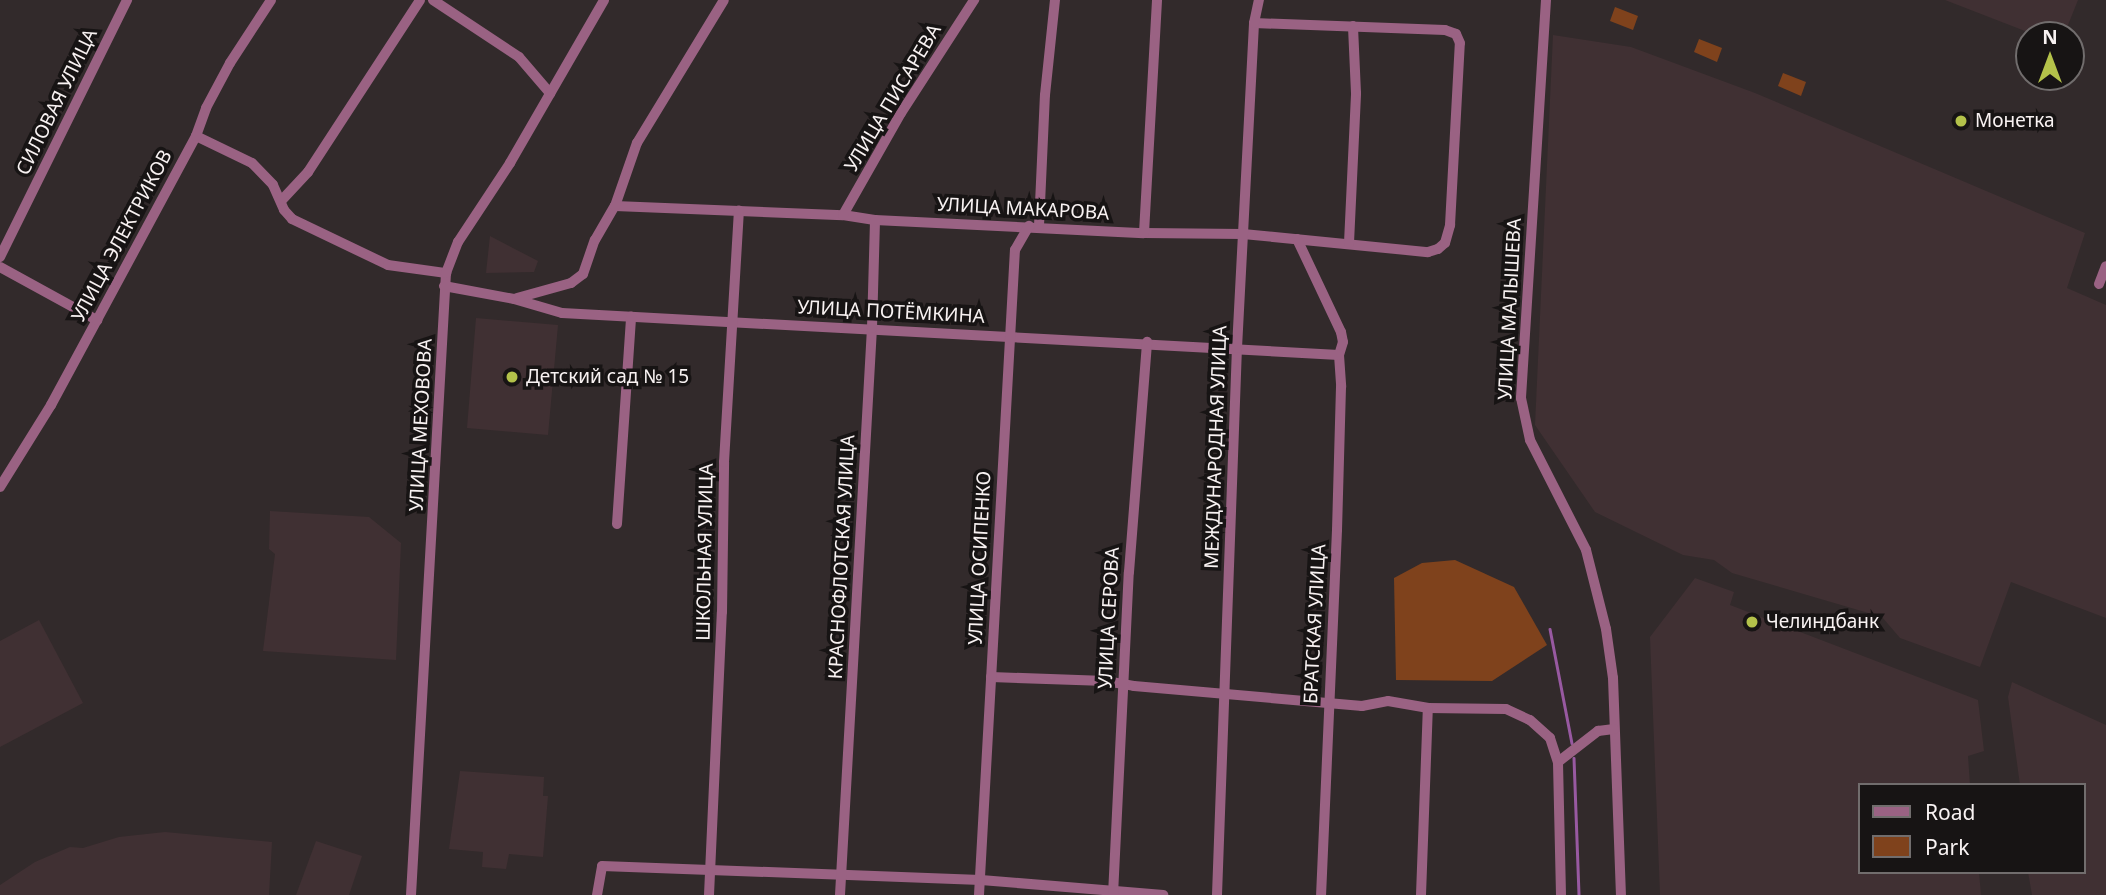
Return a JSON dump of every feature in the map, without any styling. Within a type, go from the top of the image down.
[{"type":"street","name":"СИЛОВАЯ УЛИЦА","points":[[0,257],[127,0]]},
{"type":"street","name":"УЛИЦА ЭЛЕКТРИКОВ","points":[[0,487],[51,405],[196,136],[206,108],[230,63],[271,0]]},
{"type":"street","points":[[281,201],[308,172],[420,0]]},
{"type":"street","points":[[433,0],[519,57],[550,93]]},
{"type":"street","name":"УЛИЦА МЕХОВОВА","points":[[411,895],[439,435],[446,273],[458,242],[510,163],[604,0]]},
{"type":"street","points":[[514,299],[571,283],[583,274],[595,240],[615,206],[637,143],[724,0]]},
{"type":"street","name":"УЛИЦА ПИСАРЕВА","points":[[844,215],[901,113],[974,0]]},
{"type":"street","name":"УЛИЦА ОСИПЕНКО","points":[[979,895],[1015,250],[1034,226],[1055,0]]},
{"type":"street","points":[[1144,233],[1157,0]]},
{"type":"street","name":"МЕЖДУНАРОДНАЯ УЛИЦА","points":[[1217,895],[1237,348],[1254,23],[1259,0]]},
{"type":"street","name":"УЛИЦА МАЛЫШЕВА","points":[[1546,0],[1521,398],[1530,440],[1586,550],[1598,587],[1613,678],[1621,895]]},
{"type":"street","points":[[1254,23],[1353,26],[1356,93],[1349,243]]},
{"type":"street","name":"УЛИЦА МАКАРОВА","points":[[615,206],[844,215],[875,220],[1144,233],[1243,234],[1428,252],[1445,243],[1450,225],[1460,43],[1456,34],[1445,30],[1353,26]]},
{"type":"street","points":[[196,136],[253,163],[273,185],[284,210],[292,219],[388,265],[446,273]]},
{"type":"street","name":"ШКОЛЬНАЯ УЛИЦА","points":[[709,895],[738,210]]},
{"type":"street","name":"КРАСНОФЛОТСКАЯ УЛИЦА","points":[[840,895],[872,328],[875,220]]},
{"type":"street","name":"БРАТСКАЯ УЛИЦА","points":[[1297,239],[1341,332],[1342,349],[1339,355],[1337,530],[1321,895]]},
{"type":"street","points":[[2099,284],[2106,266]]},
{"type":"street","points":[[0,267],[97,320]]},
{"type":"street","name":"УЛИЦА ПОТЁМКИНА","points":[[444,286],[514,299],[562,313],[1147,342],[1339,355]]},
{"type":"street","points":[[617,524],[631,316]]},
{"type":"street","name":"УЛИЦА СЕРОВА","points":[[1113,892],[1123,684],[1147,342]]},
{"type":"street","points":[[991,677],[1123,684],[1362,706],[1388,701],[1428,708],[1506,709],[1530,720],[1550,738],[1558,762],[1561,895]]},
{"type":"street","points":[[1421,895],[1428,708]]},
{"type":"street","points":[[1558,762],[1598,731],[1614,729]]},
{"type":"street","points":[[597,895],[602,866],[981,880],[1163,895]]},
{"type":"shaded area","points":[[1945,0],[2078,0],[2070,21],[2015,21],[2015,27]]},
{"type":"shaded area","points":[[1553,35],[1631,47],[1755,93],[2085,233],[2067,288],[2106,305],[2106,618],[2011,582],[1980,667],[1900,638],[1882,617],[1732,573],[1714,560],[1683,555],[1595,512],[1535,425]]},
{"type":"shaded area","points":[[490,236],[538,261],[534,272],[486,273]]},
{"type":"shaded area","name":"Детский сад № 15","points":[[476,318],[558,325],[548,435],[467,428]]},
{"type":"shaded area","points":[[270,511],[369,517],[401,543],[396,660],[263,651],[275,554],[269,549]]},
{"type":"shaded area","points":[[1695,578],[1734,592],[1730,605],[1978,700],[1984,751],[1968,756],[1970,783],[1857,783],[1857,874],[1979,874],[1981,895],[1660,895],[1650,637]]},
{"type":"shaded area","points":[[39,620],[83,703],[0,747],[0,641]]},
{"type":"shaded area","points":[[2012,682],[2106,725],[2106,895],[2032,895],[2028,874],[2085,874],[2085,783],[2020,783],[2008,697]]},
{"type":"shaded area","points":[[460,771],[544,777],[543,796],[548,796],[543,857],[509,854],[506,869],[482,867],[483,852],[449,849]]},
{"type":"shaded area","points":[[165,832],[272,842],[269,895],[0,895],[0,885],[35,862],[70,847],[83,848],[119,837]]},
{"type":"shaded area","points":[[316,841],[362,856],[349,895],[296,895]]},
{"type":"green space","points":[[1615,7],[1638,16],[1633,30],[1610,21]]},
{"type":"green space","points":[[1699,39],[1722,48],[1717,62],[1694,52]]},
{"type":"green space","points":[[1783,73],[1806,82],[1801,96],[1778,86]]},
{"type":"green space","points":[[1455,560],[1514,587],[1547,645],[1492,681],[1396,680],[1394,578],[1422,563]]},
{"type":"waterway","points":[[1550,629],[1572,743]]},
{"type":"waterway","points":[[1574,758],[1579,895]]},
{"type":"place","name":"Монетка","points":[[1961,121]]},
{"type":"place","name":"Детский сад № 15","points":[[512,377]]},
{"type":"place","name":"Челиндбанк","points":[[1752,622]]}]
